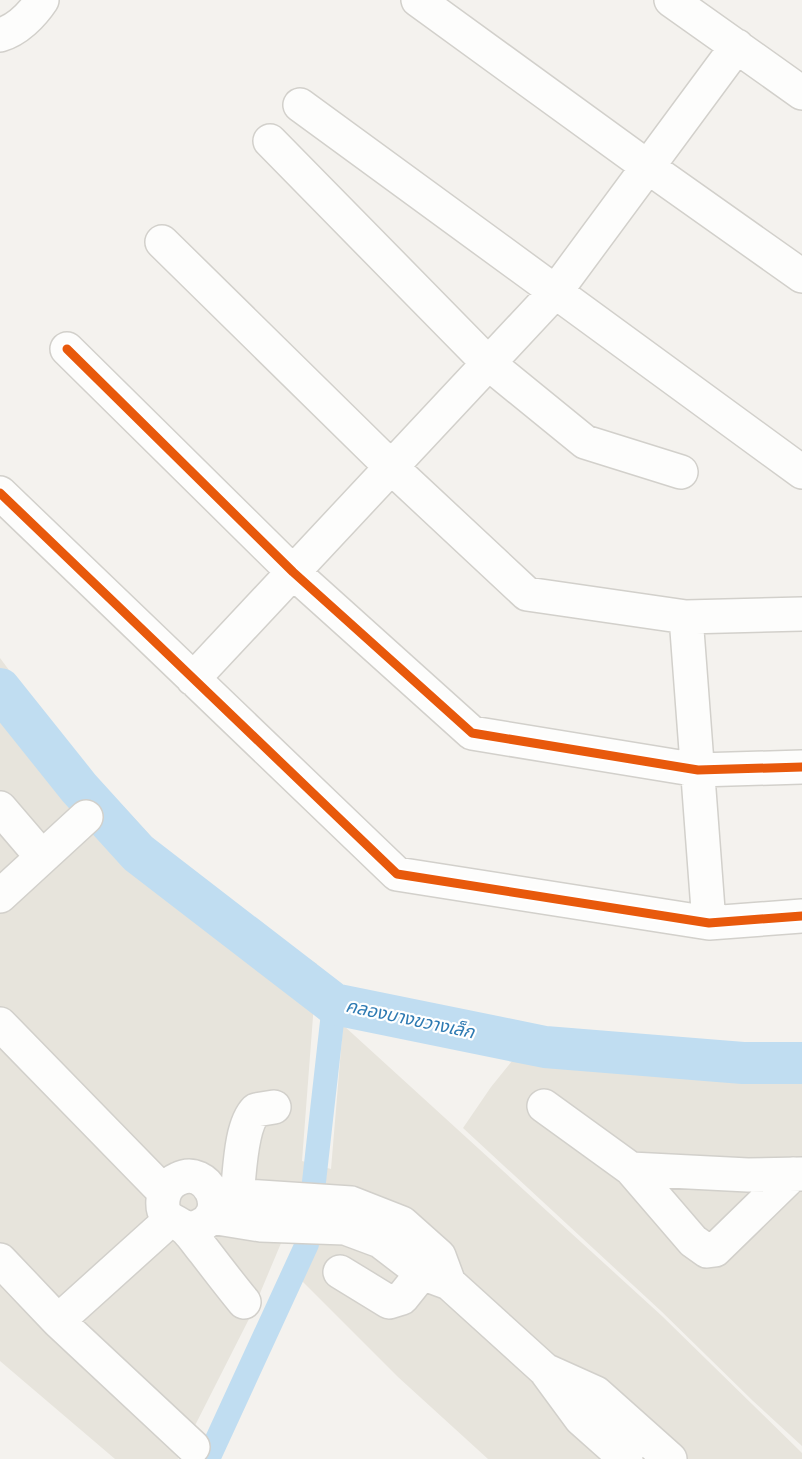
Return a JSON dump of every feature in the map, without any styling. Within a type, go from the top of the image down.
[{"type":"street","points":[[0,35],[7,33],[33,14],[42,0]]},
{"type":"street","points":[[418,0],[802,276]]},
{"type":"street","points":[[672,0],[802,93]]},
{"type":"street","points":[[193,679],[556,291],[737,46]]},
{"type":"street","points":[[300,105],[802,472]]},
{"type":"street","points":[[270,141],[488,363],[585,442],[681,472]]},
{"type":"street","points":[[162,242],[391,467],[527,594],[686,617],[802,614]]},
{"type":"street","points":[[67,349],[293,572],[472,733],[698,770],[802,767]]},
{"type":"street","points":[[0,493],[397,874],[709,923],[802,916]]},
{"type":"street","points":[[686,617],[709,923]]},
{"type":"street","points":[[0,808],[42,857]]},
{"type":"street","points":[[0,896],[86,817]]},
{"type":"street","points":[[0,1024],[197,1208],[244,1302]]},
{"type":"street","points":[[544,1106],[631,1169],[702,1249],[711,1251],[797,1174]]},
{"type":"street","points":[[58,1321],[197,1208],[242,1149],[249,1120],[256,1110],[274,1107]]},
{"type":"street","points":[[631,1169],[748,1175],[797,1174]]},
{"type":"street","points":[[197,1208],[261,1225],[345,1228],[381,1241],[436,1271],[545,1370],[580,1419],[629,1448],[670,1459]]},
{"type":"street","points":[[0,1260],[58,1321],[193,1448]]},
{"type":"street","points":[[340,1272],[389,1302],[402,1298],[436,1271]]},
{"type":"shaded area","points":[[0,658],[44,717],[160,846],[271,934],[317,964],[302,1161],[331,1169],[343,1025],[662,1316],[802,1453],[802,1459],[488,1459],[398,1377],[294,1273],[320,1217],[292,1217],[250,1317],[178,1459],[115,1459],[0,1361]]},
{"type":"shaded area","points":[[537,1030],[695,1059],[754,1060],[802,1055],[802,1446],[661,1311],[463,1128],[491,1087]]},
{"type":"waterway","name":"คลองบางขวางเล็ก","points":[[0,689],[79,788],[138,853],[334,1004],[545,1047],[743,1063],[802,1063]]},
{"type":"waterway","points":[[208,1459],[307,1244],[334,1004]]},
{"type":"cycle path","points":[[67,349],[293,572],[472,733],[698,770],[802,767]]},
{"type":"cycle path","points":[[0,493],[397,874],[709,923],[802,916]]}]
